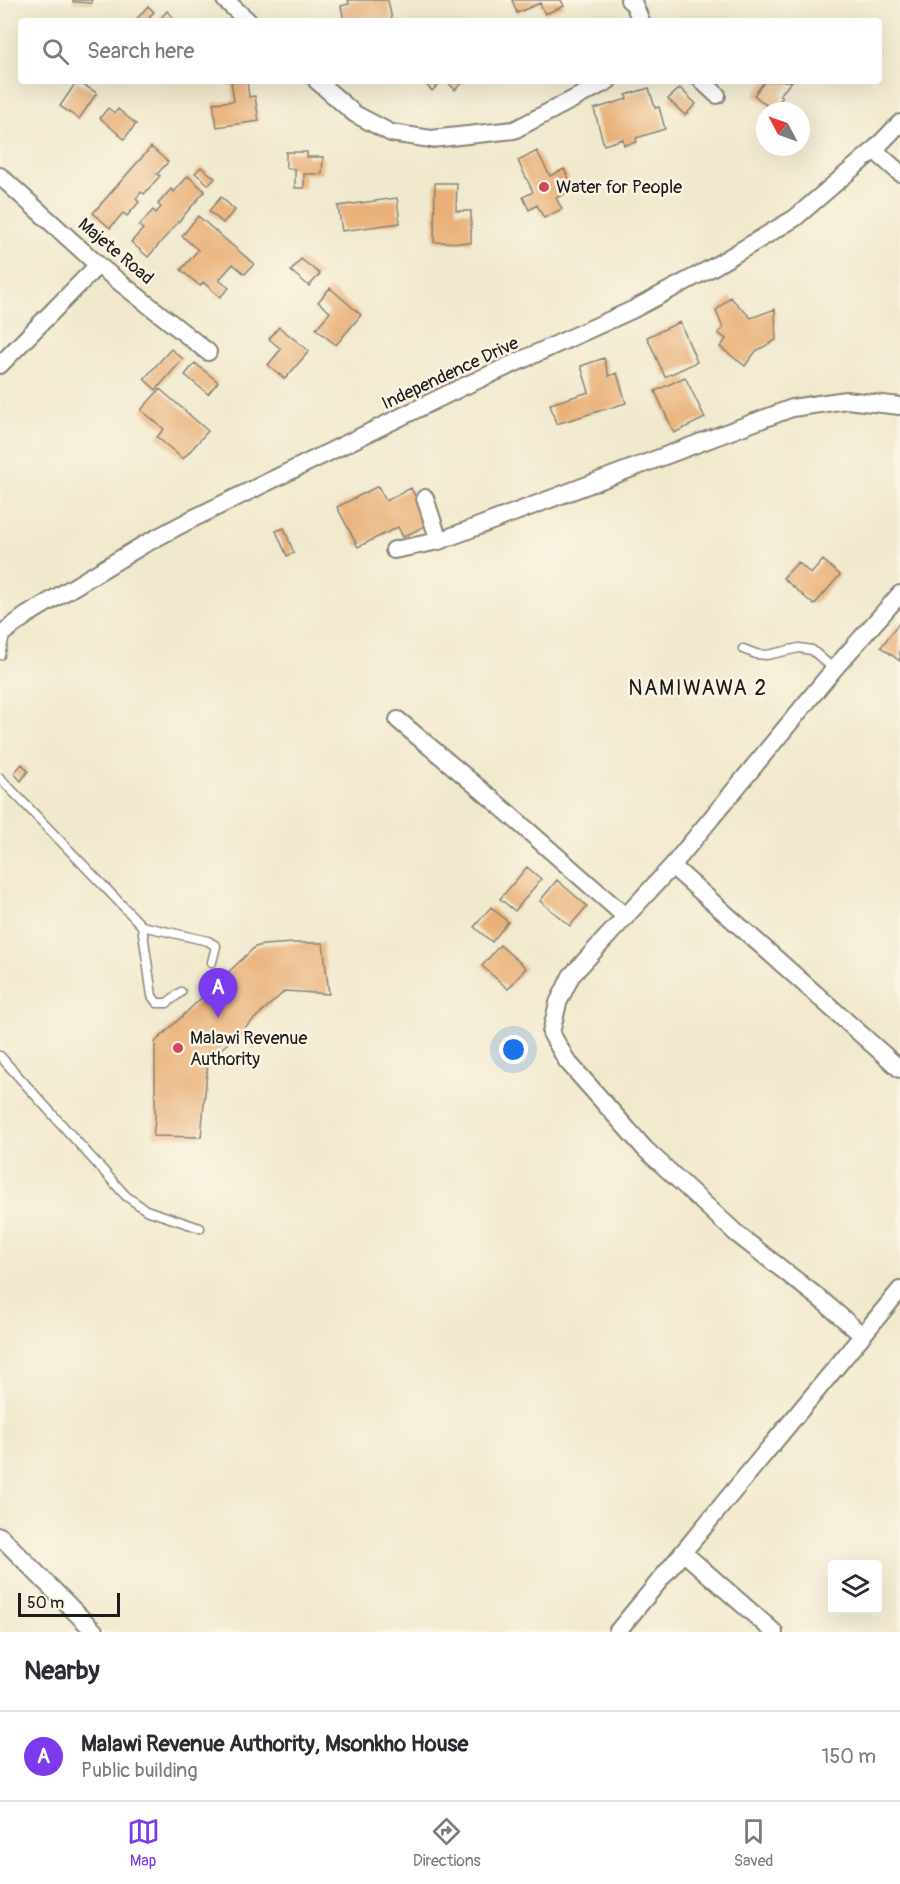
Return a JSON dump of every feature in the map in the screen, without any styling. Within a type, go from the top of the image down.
[{"type":"street","points":[[225,0],[245,18]]},
{"type":"street","points":[[634,1],[640,18]]},
{"type":"street","points":[[321,84],[356,114],[391,134],[430,139],[514,129],[602,84]]},
{"type":"street","points":[[705,84],[717,95]]},
{"type":"street","name":"Independence Drive","points":[[4,632],[134,551],[190,520],[460,388],[632,310],[713,267],[795,218],[874,150],[900,123]]},
{"type":"street","points":[[874,150],[900,173]]},
{"type":"street","name":"Majete Road","points":[[0,176],[98,265],[208,352]]},
{"type":"street","points":[[0,365],[98,265]]},
{"type":"street","points":[[394,550],[439,541],[792,408],[846,400],[900,406]]},
{"type":"street","points":[[426,498],[439,541]]},
{"type":"street","points":[[862,1335],[737,1234],[645,1149],[567,1061],[551,1033],[558,1003],[572,976],[672,866],[834,669],[900,594]]},
{"type":"street","points":[[398,720],[626,917]]},
{"type":"street","points":[[672,866],[900,1069]]},
{"type":"street","points":[[617,1632],[900,1290]]},
{"type":"street","points":[[0,1536],[95,1632]]},
{"type":"street","points":[[684,1553],[774,1632]]},
{"type":"lane","points":[[0,654],[4,632]]},
{"type":"lane","points":[[743,649],[767,656],[799,648],[812,650],[834,669]]},
{"type":"lane","points":[[0,778],[142,926],[208,941],[216,946],[212,962]]},
{"type":"lane","points":[[142,926],[152,996],[157,1003],[166,1003],[181,992]]},
{"type":"lane","points":[[0,1056],[126,1196],[146,1210],[201,1228]]},
{"type":"building","points":[[73,0],[92,0],[92,3],[73,2]]},
{"type":"building","points":[[348,0],[388,0],[392,18],[343,18],[341,6],[349,4]]},
{"type":"building","points":[[512,0],[561,0],[564,6],[545,14],[540,3],[517,13]]},
{"type":"building","points":[[148,6],[154,12],[150,18],[138,18]]},
{"type":"building","points":[[167,11],[173,17],[172,18],[161,18]]},
{"type":"building","points":[[75,84],[82,84],[97,93],[79,119],[60,106]]},
{"type":"building","points":[[231,84],[247,84],[249,97],[255,96],[259,121],[217,127],[213,103],[234,101]]},
{"type":"building","points":[[426,84],[439,84],[432,91]]},
{"type":"building","points":[[450,84],[461,84],[455,90]]},
{"type":"building","points":[[763,84],[789,84],[780,95],[783,97],[779,102],[762,102],[754,95]]},
{"type":"building","points":[[649,88],[655,108],[659,107],[665,129],[636,138],[637,142],[624,145],[623,139],[604,145],[594,109],[627,99],[626,95]]},
{"type":"building","points":[[680,88],[696,104],[685,115],[668,99]]},
{"type":"building","points":[[108,108],[115,113],[118,109],[136,124],[124,139],[100,118]]},
{"type":"building","points":[[151,147],[168,162],[157,174],[160,176],[144,194],[141,192],[136,199],[139,202],[127,216],[123,213],[110,228],[93,213]]},
{"type":"building","points":[[537,151],[550,176],[564,169],[574,189],[556,198],[562,209],[544,218],[537,205],[529,210],[523,197],[533,192],[518,161]]},
{"type":"building","points":[[286,152],[307,152],[307,157],[323,157],[322,174],[304,174],[304,188],[295,188],[295,169],[286,168]]},
{"type":"building","points":[[201,167],[215,178],[209,185],[195,173]]},
{"type":"building","points":[[188,176],[205,191],[148,257],[131,242],[143,229],[139,226],[153,210],[156,213],[161,207],[158,204],[171,189],[174,192]]},
{"type":"building","points":[[435,183],[457,183],[456,211],[471,211],[471,243],[434,242]]},
{"type":"building","points":[[221,197],[235,210],[223,223],[209,211]]},
{"type":"building","points":[[397,198],[400,223],[342,231],[338,206]]},
{"type":"building","points":[[198,216],[254,264],[245,274],[233,264],[219,280],[229,288],[220,297],[203,282],[200,286],[181,270],[198,250],[182,236]]},
{"type":"building","points":[[301,259],[320,274],[309,286],[291,271]]},
{"type":"building","points":[[330,288],[361,315],[336,345],[316,329],[330,312],[318,302]]},
{"type":"building","points":[[730,297],[751,318],[775,309],[776,340],[756,351],[745,366],[720,347],[726,339],[718,333],[723,328],[716,311]]},
{"type":"building","points":[[680,322],[697,362],[665,377],[647,337]]},
{"type":"building","points":[[279,327],[309,351],[285,379],[268,365],[281,349],[269,339]]},
{"type":"building","points":[[171,349],[183,359],[156,390],[144,379]]},
{"type":"building","points":[[604,358],[609,376],[617,373],[626,403],[556,424],[550,404],[589,392],[581,366]]},
{"type":"building","points":[[195,363],[218,382],[208,394],[185,375]]},
{"type":"building","points":[[685,377],[705,418],[674,433],[655,391]]},
{"type":"building","points":[[160,389],[208,431],[183,459],[157,437],[164,429],[141,410]]},
{"type":"building","points":[[378,486],[386,501],[411,488],[429,524],[403,537],[398,527],[358,547],[337,507]]},
{"type":"building","points":[[284,528],[294,553],[287,556],[276,531]]},
{"type":"building","points":[[823,560],[840,575],[814,605],[783,578],[798,562],[811,574]]},
{"type":"building","points":[[900,622],[900,661],[881,647]]},
{"type":"building","points":[[22,764],[28,771],[21,781],[14,773]]},
{"type":"building","points":[[527,867],[541,879],[515,911],[500,899]]},
{"type":"building","points":[[557,880],[587,906],[570,926],[540,901]]},
{"type":"building","points":[[491,907],[508,922],[492,942],[474,927]]},
{"type":"building","points":[[323,943],[329,994],[285,991],[208,1061],[201,1137],[153,1136],[155,1042],[255,947]]},
{"type":"building","points":[[500,945],[526,968],[508,989],[482,966]]},
{"type":"place","name":"Water for People","points":[[544,187]]},
{"type":"place","name":"Malawi Revenue Authority, Msonkho House","points":[[218,1018]]},
{"type":"place","name":"Malawi Revenue Authority","points":[[178,1048]]},
{"type":"district","name":"NAMIWAWA 2","points":[[698,688]]}]
